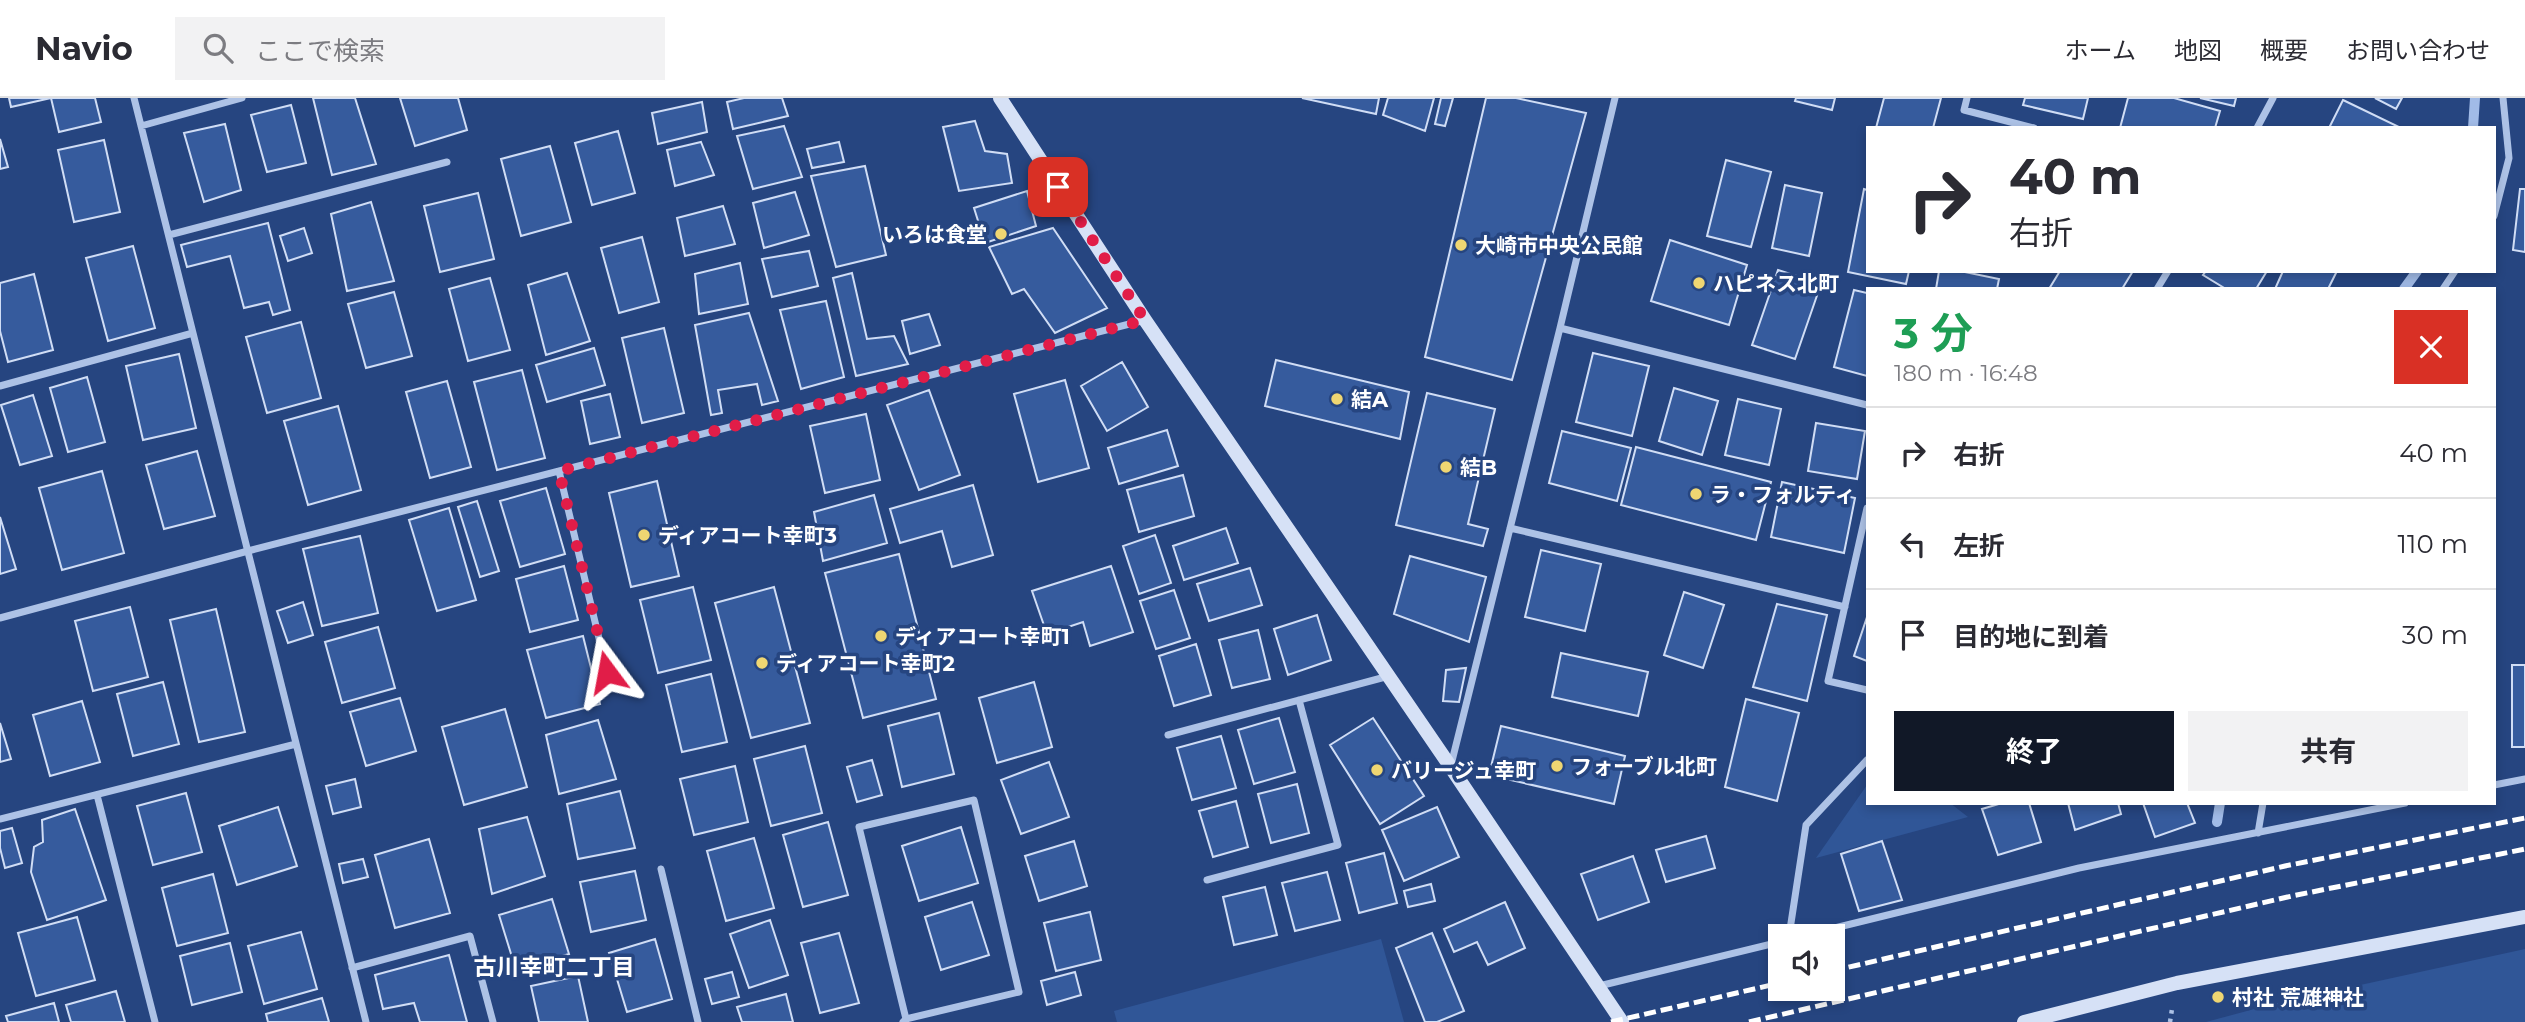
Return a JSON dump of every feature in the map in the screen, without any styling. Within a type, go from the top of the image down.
[{"type":"street","points":[[134,98],[366,1022]]},
{"type":"street","points":[[141,126],[242,98]]},
{"type":"street","points":[[1000,98],[1145,320],[1622,1022]]},
{"type":"street","points":[[1450,766],[1615,98]]},
{"type":"street","points":[[1967,98],[1964,110],[2026,126]]},
{"type":"street","points":[[2258,126],[2273,98]]},
{"type":"street","points":[[2496,208],[2509,158],[2503,98]]},
{"type":"street","points":[[169,235],[447,162]]},
{"type":"street","points":[[0,618],[248,551],[1145,320]]},
{"type":"street","points":[[1560,328],[1866,405]]},
{"type":"street","points":[[0,386],[193,333]]},
{"type":"street","points":[[559,471],[607,672]]},
{"type":"street","points":[[1866,512],[1828,681],[1866,690]]},
{"type":"street","points":[[1510,528],[1845,607]]},
{"type":"street","points":[[1168,736],[1389,676]]},
{"type":"street","points":[[1207,880],[1338,845],[1299,701]]},
{"type":"street","points":[[0,819],[296,744]]},
{"type":"street","points":[[1790,924],[1806,825],[1866,761]]},
{"type":"street","points":[[2496,785],[2525,779]]},
{"type":"street","points":[[97,795],[155,1022]]},
{"type":"street","points":[[974,800],[1019,992],[904,1020],[859,827],[974,800]]},
{"type":"street","points":[[2258,833],[2263,805]]},
{"type":"street","points":[[1845,925],[2079,868],[2395,805]]},
{"type":"street","points":[[661,869],[698,1022]]},
{"type":"street","points":[[2024,1022],[2177,983],[2525,917]]},
{"type":"street","points":[[352,968],[470,936],[493,1022]]},
{"type":"street","points":[[1599,986],[1768,945]]},
{"type":"shaded area","points":[[1866,786],[1866,805],[1953,805],[1968,817],[1816,858]]},
{"type":"shaded area","points":[[1381,939],[1404,1022],[1117,1022],[1114,1011]]},
{"type":"shaded area","points":[[2525,949],[2525,1022],[2206,1022],[2273,1004]]},
{"type":"building","points":[[9,98],[51,98],[11,107]]},
{"type":"building","points":[[51,98],[95,98],[101,122],[59,132]]},
{"type":"building","points":[[313,98],[355,98],[376,164],[332,175]]},
{"type":"building","points":[[400,98],[458,98],[467,130],[415,146]]},
{"type":"building","points":[[744,98],[782,98],[788,116],[733,129],[727,102]]},
{"type":"building","points":[[1302,98],[1379,98],[1376,114]]},
{"type":"building","points":[[1388,98],[1434,98],[1425,131],[1383,115]]},
{"type":"building","points":[[1441,98],[1453,98],[1445,126],[1435,124]]},
{"type":"building","points":[[1486,98],[1516,98],[1586,113],[1512,380],[1425,357]]},
{"type":"building","points":[[1796,98],[1835,98],[1832,110],[1795,101]]},
{"type":"building","points":[[1884,98],[1941,98],[1934,126],[1877,126]]},
{"type":"building","points":[[2025,98],[2088,98],[2083,119],[2023,105]]},
{"type":"building","points":[[2128,98],[2174,98],[2220,111],[2216,126],[2121,126]]},
{"type":"building","points":[[2200,98],[2236,98],[2234,106]]},
{"type":"building","points":[[2375,98],[2402,98],[2396,109]]},
{"type":"building","points":[[2343,100],[2397,126],[2330,126]]},
{"type":"building","points":[[702,102],[707,132],[658,144],[652,113]]},
{"type":"building","points":[[291,105],[306,163],[267,172],[251,115]]},
{"type":"building","points":[[975,121],[985,151],[1007,154],[1012,183],[959,191],[943,127]]},
{"type":"building","points":[[225,124],[241,190],[204,202],[184,133]]},
{"type":"building","points":[[784,126],[802,177],[753,189],[737,136]]},
{"type":"building","points":[[618,131],[635,193],[592,205],[575,143]]},
{"type":"building","points":[[0,139],[8,167],[0,169]]},
{"type":"building","points":[[104,140],[120,212],[74,222],[58,150]]},
{"type":"building","points":[[701,142],[714,175],[675,186],[667,150]]},
{"type":"building","points":[[839,142],[844,162],[812,168],[807,149]]},
{"type":"building","points":[[550,146],[571,222],[521,236],[501,159]]},
{"type":"building","points":[[1726,160],[1771,172],[1751,247],[1707,236]]},
{"type":"building","points":[[865,166],[886,255],[836,267],[811,176]]},
{"type":"building","points":[[1785,185],[1822,193],[1809,256],[1772,248]]},
{"type":"building","points":[[1864,189],[1866,273],[1909,273],[1906,284],[1848,272]]},
{"type":"building","points":[[2520,189],[2525,189],[2525,252],[2513,250]]},
{"type":"building","points":[[1027,191],[1036,226],[985,243],[974,208]]},
{"type":"building","points":[[795,192],[809,235],[764,248],[753,203]]},
{"type":"building","points":[[478,193],[494,259],[440,272],[424,206]]},
{"type":"building","points":[[371,202],[394,281],[347,291],[331,214]]},
{"type":"building","points":[[723,206],[735,244],[685,256],[677,218]]},
{"type":"building","points":[[268,223],[290,310],[273,315],[269,302],[244,308],[230,256],[187,267],[181,245]]},
{"type":"building","points":[[304,228],[312,253],[288,261],[280,236]]},
{"type":"building","points":[[1053,228],[1107,308],[1055,333],[1024,289],[1012,294],[989,247]]},
{"type":"building","points":[[642,237],[659,302],[619,313],[601,248]]},
{"type":"building","name":"ハピネス北町","points":[[1670,240],[1747,265],[1729,325],[1651,301]]},
{"type":"building","points":[[133,246],[155,328],[108,341],[86,258]]},
{"type":"building","points":[[809,251],[818,286],[772,297],[762,259]]},
{"type":"building","points":[[740,263],[748,304],[699,314],[695,274]]},
{"type":"building","points":[[1778,270],[1821,284],[1795,359],[1752,345]]},
{"type":"building","points":[[567,273],[590,341],[546,355],[528,285]]},
{"type":"building","points":[[852,273],[867,339],[894,336],[908,364],[856,376],[833,278]]},
{"type":"building","points":[[1939,273],[1970,273],[1999,279],[1997,287],[1936,287]]},
{"type":"building","points":[[2059,273],[2132,273],[2123,287],[2050,287]]},
{"type":"building","points":[[2266,273],[2257,287],[2223,287],[2203,275]]},
{"type":"building","points":[[2282,273],[2336,273],[2329,287],[2276,287]]},
{"type":"building","points":[[34,274],[53,350],[8,362],[0,331],[0,283]]},
{"type":"building","points":[[490,278],[510,350],[468,361],[449,289]]},
{"type":"building","points":[[1854,290],[1866,293],[1866,376],[1834,367]]},
{"type":"building","points":[[394,292],[412,356],[366,368],[348,304]]},
{"type":"building","points":[[826,301],[844,377],[801,389],[780,310]]},
{"type":"building","points":[[749,313],[778,401],[762,405],[757,384],[718,390],[722,413],[711,415],[695,325]]},
{"type":"building","points":[[929,314],[940,345],[910,354],[902,321]]},
{"type":"building","points":[[301,322],[321,398],[267,413],[246,337]]},
{"type":"building","points":[[664,328],[684,413],[642,423],[622,338]]},
{"type":"building","points":[[594,348],[605,385],[547,402],[536,365]]},
{"type":"building","points":[[1593,353],[1649,366],[1632,436],[1576,422]]},
{"type":"building","points":[[179,354],[196,428],[143,440],[126,366]]},
{"type":"building","name":"結A","points":[[1276,360],[1409,392],[1400,439],[1265,406]]},
{"type":"building","points":[[1122,362],[1148,407],[1107,431],[1081,386]]},
{"type":"building","points":[[522,370],[545,458],[497,470],[474,382]]},
{"type":"building","points":[[87,377],[105,442],[68,452],[50,388]]},
{"type":"building","points":[[1065,380],[1089,468],[1038,482],[1014,394]]},
{"type":"building","points":[[447,381],[471,467],[430,478],[406,392]]},
{"type":"building","points":[[1674,388],[1718,401],[1702,455],[1659,441]]},
{"type":"building","points":[[929,390],[960,475],[919,490],[887,405]]},
{"type":"building","name":"結B","points":[[1427,393],[1495,409],[1468,524],[1488,529],[1483,546],[1396,525]]},
{"type":"building","points":[[610,394],[620,437],[590,444],[581,401]]},
{"type":"building","points":[[33,395],[52,456],[20,465],[1,405]]},
{"type":"building","points":[[1738,399],[1781,409],[1769,465],[1725,455]]},
{"type":"building","points":[[338,406],[361,490],[308,505],[284,421]]},
{"type":"building","points":[[866,414],[880,480],[825,493],[810,426]]},
{"type":"building","points":[[1816,423],[1865,431],[1857,479],[1808,471]]},
{"type":"building","points":[[1167,430],[1178,466],[1119,484],[1108,448]]},
{"type":"building","points":[[1562,431],[1631,448],[1617,501],[1549,483]]},
{"type":"building","name":"ラ・フォルティ","points":[[1636,447],[1771,482],[1756,540],[1621,505]]},
{"type":"building","points":[[197,451],[215,516],[164,529],[146,465]]},
{"type":"building","points":[[102,471],[124,553],[62,570],[39,488]]},
{"type":"building","points":[[1183,475],[1194,516],[1139,532],[1127,490]]},
{"type":"building","name":"ディアコート幸町3","points":[[657,481],[679,576],[631,587],[609,493]]},
{"type":"building","points":[[1782,482],[1855,498],[1844,553],[1771,537]]},
{"type":"building","points":[[973,485],[993,555],[952,567],[942,531],[900,543],[890,509]]},
{"type":"building","points":[[546,488],[565,554],[520,567],[500,501]]},
{"type":"building","points":[[874,495],[887,543],[823,561],[814,512]]},
{"type":"building","points":[[477,501],[499,571],[480,577],[458,507]]},
{"type":"building","points":[[449,508],[476,600],[437,611],[409,520]]},
{"type":"building","points":[[0,517],[16,569],[0,574]]},
{"type":"building","points":[[1226,528],[1238,563],[1184,580],[1173,546]]},
{"type":"building","points":[[1155,535],[1171,583],[1139,594],[1123,546]]},
{"type":"building","points":[[360,536],[378,613],[322,626],[303,549]]},
{"type":"building","points":[[1541,550],[1601,564],[1585,631],[1525,617]]},
{"type":"building","name":"ディアコート幸町1","points":[[899,554],[936,699],[863,718],[825,573]]},
{"type":"building","points":[[1410,556],[1486,577],[1469,642],[1394,614]]},
{"type":"building","points":[[564,566],[578,620],[530,632],[516,579]]},
{"type":"building","points":[[1111,566],[1133,632],[1090,646],[1083,622],[1047,634],[1032,591]]},
{"type":"building","points":[[1250,568],[1262,605],[1209,621],[1197,584]]},
{"type":"building","points":[[693,587],[711,660],[658,673],[640,600]]},
{"type":"building","name":"ディアコート幸町2","points":[[774,587],[810,723],[751,738],[715,603]]},
{"type":"building","points":[[1174,590],[1190,638],[1156,649],[1140,601]]},
{"type":"building","points":[[1684,592],[1724,605],[1703,668],[1664,655]]},
{"type":"building","points":[[303,602],[313,635],[288,643],[277,611]]},
{"type":"building","points":[[1777,604],[1827,615],[1807,701],[1753,687]]},
{"type":"building","points":[[130,607],[148,677],[93,691],[75,621]]},
{"type":"building","points":[[216,609],[245,732],[199,742],[170,620]]},
{"type":"building","points":[[1317,615],[1331,660],[1288,675],[1274,629]]},
{"type":"building","points":[[1866,620],[1866,661],[1854,656]]},
{"type":"building","points":[[378,627],[395,688],[342,703],[325,642]]},
{"type":"building","points":[[1258,630],[1270,679],[1232,688],[1219,640]]},
{"type":"building","points":[[583,636],[600,704],[546,718],[527,650]]},
{"type":"building","points":[[1196,644],[1211,695],[1174,706],[1159,656]]},
{"type":"building","points":[[1561,653],[1648,672],[1638,716],[1552,697]]},
{"type":"building","points":[[2512,665],[2525,665],[2525,747],[2512,747]]},
{"type":"building","points":[[1466,668],[1459,702],[1443,701],[1446,670]]},
{"type":"building","points":[[711,674],[727,742],[682,752],[666,685]]},
{"type":"building","points":[[163,682],[179,744],[133,756],[117,694]]},
{"type":"building","points":[[1034,682],[1052,747],[997,763],[979,698]]},
{"type":"building","points":[[400,698],[416,751],[366,766],[350,712]]},
{"type":"building","points":[[1746,699],[1799,713],[1777,801],[1725,787]]},
{"type":"building","points":[[82,701],[100,762],[50,776],[33,715]]},
{"type":"building","points":[[505,709],[527,787],[464,805],[442,727]]},
{"type":"building","points":[[939,713],[954,774],[902,787],[888,726]]},
{"type":"building","points":[[1279,718],[1295,772],[1254,784],[1238,730]]},
{"type":"building","name":"バリージュ幸町","points":[[1373,718],[1424,796],[1380,824],[1330,745]]},
{"type":"building","points":[[598,720],[616,779],[559,794],[546,735]]},
{"type":"building","points":[[0,723],[11,759],[0,762]]},
{"type":"building","name":"フォーブル北町","points":[[1501,726],[1625,756],[1614,804],[1489,775]]},
{"type":"building","points":[[1221,736],[1236,788],[1192,800],[1177,748]]},
{"type":"building","points":[[805,746],[822,813],[771,826],[754,759]]},
{"type":"building","points":[[872,760],[882,795],[857,802],[847,767]]},
{"type":"building","points":[[1049,762],[1069,817],[1021,834],[1001,780]]},
{"type":"building","points":[[735,766],[748,822],[694,835],[680,779]]},
{"type":"building","points":[[355,779],[361,807],[333,814],[326,786]]},
{"type":"building","points":[[1297,784],[1309,833],[1271,843],[1258,794]]},
{"type":"building","points":[[620,791],[635,848],[578,859],[567,804]]},
{"type":"building","points":[[186,793],[202,852],[153,865],[137,806]]},
{"type":"building","points":[[1236,801],[1248,847],[1213,857],[1199,811]]},
{"type":"building","points":[[1995,805],[2030,805],[2041,842],[1998,855],[1982,809]]},
{"type":"building","points":[[2069,805],[2119,805],[2121,814],[2075,830]]},
{"type":"building","points":[[2144,805],[2188,805],[2195,823],[2155,837]]},
{"type":"building","points":[[278,807],[297,866],[237,885],[219,826]]},
{"type":"building","points":[[1437,807],[1459,857],[1404,881],[1382,830]]},
{"type":"building","points":[[75,809],[106,900],[47,920],[31,872],[34,847],[43,842],[42,820]]},
{"type":"building","points":[[527,817],[545,876],[492,894],[479,829]]},
{"type":"building","points":[[828,822],[848,895],[803,907],[783,835]]},
{"type":"building","points":[[961,827],[978,883],[919,901],[902,846]]},
{"type":"building","points":[[12,828],[22,863],[5,868],[0,848],[0,831]]},
{"type":"building","points":[[1706,836],[1715,868],[1666,882],[1656,850]]},
{"type":"building","points":[[754,838],[774,908],[726,921],[707,851]]},
{"type":"building","points":[[429,839],[450,913],[395,928],[375,855]]},
{"type":"building","points":[[1074,841],[1087,886],[1039,901],[1025,856]]},
{"type":"building","points":[[1882,841],[1902,900],[1859,911],[1841,854]]},
{"type":"building","points":[[1384,853],[1397,903],[1359,913],[1346,863]]},
{"type":"building","points":[[1633,856],[1649,902],[1598,920],[1581,874]]},
{"type":"building","points":[[363,859],[368,877],[343,883],[339,864]]},
{"type":"building","points":[[635,871],[646,920],[591,932],[580,882]]},
{"type":"building","points":[[1327,872],[1340,920],[1295,931],[1282,883]]},
{"type":"building","points":[[213,874],[228,933],[177,946],[162,888]]},
{"type":"building","points":[[1431,884],[1435,901],[1408,907],[1404,891]]},
{"type":"building","points":[[1265,887],[1277,935],[1234,945],[1223,897]]},
{"type":"building","points":[[552,899],[569,954],[516,970],[499,915]]},
{"type":"building","points":[[972,902],[989,955],[941,970],[925,917]]},
{"type":"building","points":[[1505,902],[1525,948],[1488,965],[1477,942],[1454,952],[1444,929]]},
{"type":"building","points":[[1090,912],[1101,960],[1056,971],[1044,923]]},
{"type":"building","points":[[77,917],[95,980],[36,996],[18,933]]},
{"type":"building","points":[[770,920],[788,975],[749,988],[730,934]]},
{"type":"building","points":[[301,932],[317,989],[264,1004],[248,946]]},
{"type":"building","points":[[839,933],[859,1003],[820,1013],[801,943]]},
{"type":"building","points":[[1432,933],[1464,1011],[1437,1022],[1425,1022],[1396,948]]},
{"type":"building","points":[[655,939],[672,999],[627,1012],[609,953]]},
{"type":"building","points":[[230,943],[242,992],[192,1005],[180,956]]},
{"type":"building","points":[[449,955],[467,1022],[420,1022],[414,1003],[383,1009],[375,975]]},
{"type":"building","points":[[732,972],[739,997],[712,1004],[705,979]]},
{"type":"building","points":[[1075,972],[1081,995],[1047,1005],[1041,981]]},
{"type":"building","points":[[578,976],[588,1022],[539,1022],[531,986]]},
{"type":"building","points":[[116,991],[125,1022],[71,1022],[66,1005]]},
{"type":"building","points":[[786,994],[793,1022],[742,1022],[737,1007]]},
{"type":"building","points":[[322,998],[329,1022],[268,1022],[266,1014]]},
{"type":"building","points":[[54,1003],[59,1022],[8,1022],[6,1016]]},
{"type":"waterway","points":[[2473,126],[2475,98]]},
{"type":"waterway","points":[[2405,287],[2416,273]]},
{"type":"waterway","points":[[2217,822],[2220,805]]},
{"type":"railway","points":[[1845,968],[2285,866],[2525,818]]},
{"type":"railway","points":[[1749,1022],[2292,896],[2525,849]]},
{"type":"railway","points":[[1611,1022],[1768,986]]},
{"type":"place","name":"いろは食堂","points":[[1001,234]]},
{"type":"place","name":"大崎市中央公民館","points":[[1461,245]]},
{"type":"place","name":"ハピネス北町","points":[[1699,283]]},
{"type":"place","name":"結A","points":[[1337,399]]},
{"type":"place","name":"結B","points":[[1446,467]]},
{"type":"place","name":"ラ・フォルティ","points":[[1696,494]]},
{"type":"place","name":"ディアコート幸町3","points":[[644,535]]},
{"type":"place","name":"ディアコート幸町1","points":[[881,636]]},
{"type":"place","name":"ディアコート幸町2","points":[[762,663]]},
{"type":"place","name":"フォーブル北町","points":[[1557,766]]},
{"type":"place","name":"バリージュ幸町","points":[[1377,770]]},
{"type":"place","name":"村社 荒雄神社","points":[[2218,997]]},
{"type":"district","name":"古川幸町二丁目","points":[[554,967]]},
{"type":"route","points":[[607,672],[559,471],[1145,320],[1058,187]]}]
